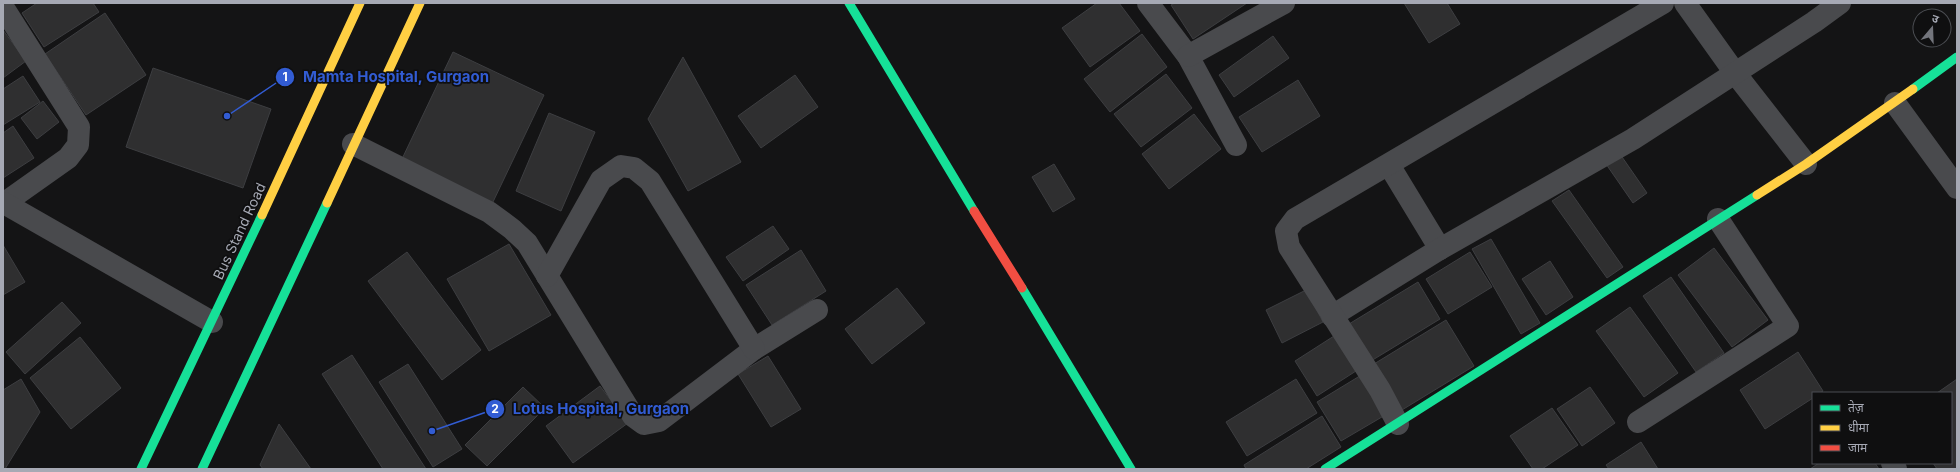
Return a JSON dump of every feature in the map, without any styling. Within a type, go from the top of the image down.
[{"type":"street","name":"Bus Stand Road","points":[[141,469],[212,322],[360,3]]},
{"type":"street","points":[[202,469],[258,355],[353,144],[420,3]]},
{"type":"street","points":[[849,3],[936,150],[1045,324],[1131,469]]},
{"type":"street","points":[[1148,3],[1188,56],[1236,145]]},
{"type":"street","points":[[1188,56],[1284,3]]},
{"type":"street","points":[[1398,424],[1380,390],[1289,247],[1286,231],[1294,219],[1389,165],[1663,3]]},
{"type":"street","points":[[1685,3],[1735,73],[1806,164]]},
{"type":"street","points":[[1332,316],[1440,249],[1633,139],[1814,22],[1840,3]]},
{"type":"street","points":[[9,10],[79,127],[78,145],[68,158],[4,204],[212,322]]},
{"type":"street","points":[[1325,469],[1806,164],[1895,103],[1957,57]]},
{"type":"street","points":[[1895,103],[1957,188]]},
{"type":"street","points":[[353,144],[489,212],[512,229],[527,243],[633,416],[644,424],[659,421],[754,349],[817,310]]},
{"type":"street","points":[[1389,165],[1440,249]]},
{"type":"street","points":[[547,276],[600,180],[621,166],[634,168],[650,181],[754,349]]},
{"type":"street","points":[[1638,422],[1788,326],[1718,219]]},
{"type":"building","points":[[37,3],[93,3],[99,12],[44,47],[22,13]]},
{"type":"building","points":[[1097,3],[1119,3],[1140,31],[1090,67],[1062,28]]},
{"type":"building","points":[[1175,3],[1247,3],[1193,39],[1171,5]]},
{"type":"building","points":[[1404,3],[1447,3],[1460,24],[1429,43]]},
{"type":"building","points":[[105,13],[146,75],[86,115],[45,54]]},
{"type":"building","points":[[3,30],[26,61],[3,78]]},
{"type":"building","points":[[1142,34],[1167,67],[1110,112],[1084,79]]},
{"type":"building","points":[[1273,36],[1289,58],[1234,97],[1219,75]]},
{"type":"building","points":[[453,52],[544,95],[492,204],[401,161]]},
{"type":"building","points":[[683,57],[741,162],[688,191],[648,119]]},
{"type":"building","points":[[153,68],[271,109],[243,188],[126,147]]},
{"type":"building","points":[[1166,74],[1192,108],[1141,147],[1114,114]]},
{"type":"building","points":[[795,75],[818,107],[761,148],[738,116]]},
{"type":"building","points":[[23,76],[40,102],[3,125],[3,89]]},
{"type":"building","points":[[1298,80],[1320,116],[1262,152],[1239,117]]},
{"type":"building","points":[[43,101],[59,122],[37,139],[21,118]]},
{"type":"building","points":[[549,113],[595,132],[561,211],[516,191]]},
{"type":"building","points":[[1194,114],[1221,149],[1169,189],[1142,154]]},
{"type":"building","points":[[13,126],[34,158],[3,178],[3,133]]},
{"type":"building","points":[[1620,154],[1647,193],[1633,203],[1606,164]]},
{"type":"building","points":[[1054,164],[1075,199],[1053,212],[1032,177]]},
{"type":"building","points":[[1569,190],[1623,267],[1607,278],[1552,201]]},
{"type":"building","points":[[773,226],[789,249],[743,281],[726,257]]},
{"type":"building","points":[[1491,239],[1540,323],[1521,334],[1472,249]]},
{"type":"building","points":[[509,244],[551,315],[489,351],[447,279]]},
{"type":"building","points":[[3,245],[25,282],[3,295]]},
{"type":"building","points":[[1714,248],[1768,320],[1732,347],[1678,275]]},
{"type":"building","points":[[801,250],[826,291],[772,325],[746,285]]},
{"type":"building","points":[[407,252],[481,350],[442,380],[368,281]]},
{"type":"building","points":[[1470,252],[1492,287],[1448,314],[1426,279]]},
{"type":"building","points":[[1550,261],[1573,297],[1546,315],[1522,279]]},
{"type":"building","points":[[1671,277],[1724,353],[1696,372],[1643,296]]},
{"type":"building","points":[[1418,282],[1440,319],[1366,364],[1344,327]]},
{"type":"building","points":[[897,288],[925,323],[872,364],[845,329]]},
{"type":"building","points":[[1306,290],[1323,322],[1282,343],[1266,310]]},
{"type":"building","points":[[62,302],[81,323],[25,374],[6,352]]},
{"type":"building","points":[[1630,307],[1678,373],[1644,397],[1596,331]]},
{"type":"building","points":[[1446,320],[1474,366],[1397,413],[1369,367]]},
{"type":"building","points":[[1334,336],[1356,371],[1317,396],[1295,361]]},
{"type":"building","points":[[80,337],[121,388],[71,429],[30,378]]},
{"type":"building","points":[[1798,352],[1823,391],[1812,392],[1812,399],[1765,429],[1740,390]]},
{"type":"building","points":[[352,355],[426,469],[383,469],[322,374]]},
{"type":"building","points":[[768,356],[801,409],[771,427],[738,374]]},
{"type":"building","points":[[408,364],[462,449],[433,467],[379,382]]},
{"type":"building","points":[[1363,374],[1387,414],[1341,441],[1317,402]]},
{"type":"building","points":[[21,379],[40,412],[5,469],[3,469],[3,390]]},
{"type":"building","points":[[1296,379],[1317,413],[1247,456],[1226,422]]},
{"type":"building","points":[[1957,379],[1957,469],[1937,469],[1934,464],[1952,464],[1952,392],[1938,392]]},
{"type":"building","points":[[600,386],[628,423],[573,463],[546,426]]},
{"type":"building","points":[[523,387],[545,408],[487,466],[465,445]]},
{"type":"building","points":[[1590,387],[1615,423],[1582,446],[1557,409]]},
{"type":"building","points":[[1552,408],[1578,445],[1542,469],[1533,469],[1510,436]]},
{"type":"building","points":[[1322,416],[1341,447],[1306,469],[1246,469],[1244,465]]},
{"type":"building","points":[[279,424],[311,469],[263,469],[260,465]]},
{"type":"building","points":[[1641,442],[1658,469],[1609,469],[1606,465]]},
{"type":"building","points":[[1818,464],[1876,464],[1879,469],[1810,469]]},
{"type":"traffic: fast","points":[[849,3],[974,211]]},
{"type":"traffic: fast","points":[[1913,89],[1957,57]]},
{"type":"traffic: fast","points":[[1325,469],[1757,195]]},
{"type":"traffic: fast","points":[[202,469],[327,203]]},
{"type":"traffic: fast","points":[[141,469],[262,215]]},
{"type":"traffic: fast","points":[[1022,288],[1131,469]]},
{"type":"traffic: slow","points":[[262,215],[360,3]]},
{"type":"traffic: slow","points":[[327,203],[420,3]]},
{"type":"traffic: slow","points":[[1757,195],[1806,164],[1913,89]]},
{"type":"traffic: jam","points":[[974,211],[1022,288]]},
{"type":"place","name":"Mamta Hospital, Gurgaon","points":[[227,116]]},
{"type":"place","name":"Lotus Hospital, Gurgaon","points":[[432,431]]}]
